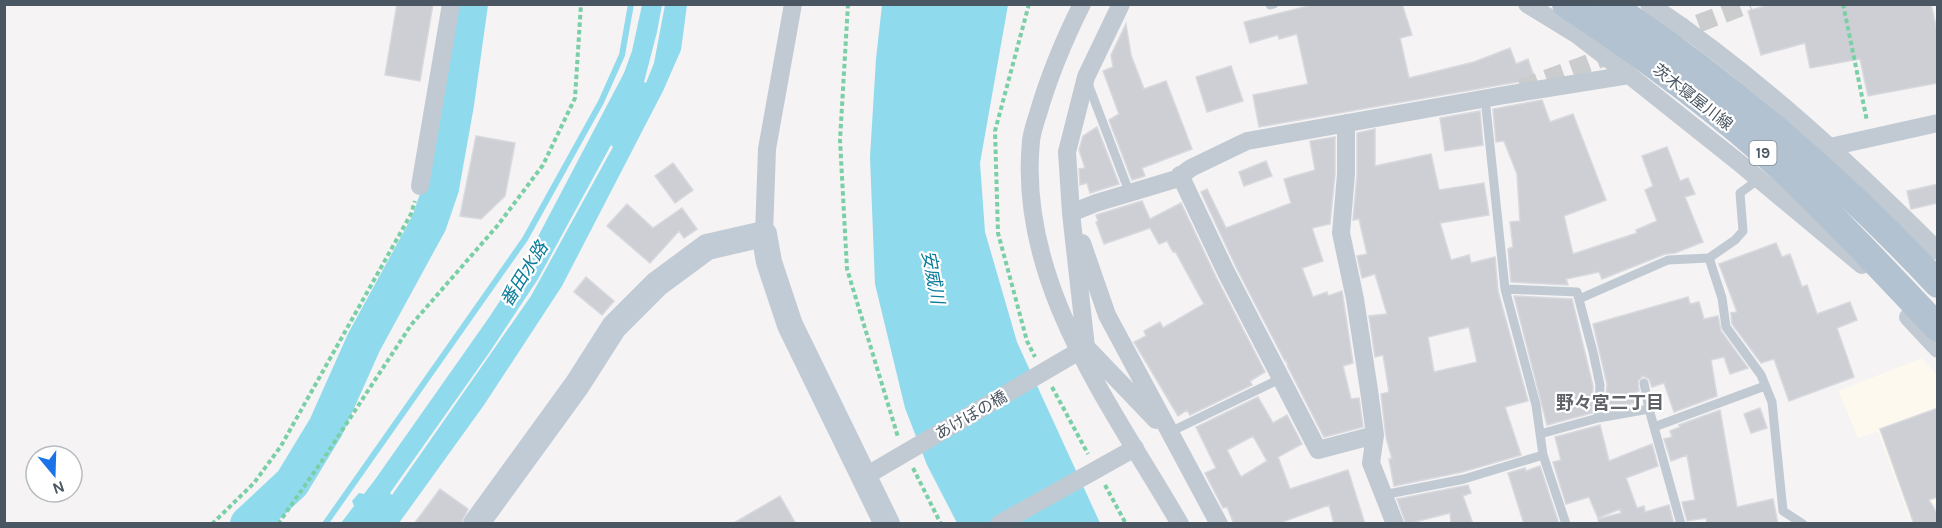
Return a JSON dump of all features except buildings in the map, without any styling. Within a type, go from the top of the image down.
[{"type":"main road","name":"茨木寝屋川線","points":[[1566,4],[1701,100],[1787,173],[1938,328]]},
{"type":"main road","name":"茨木寝屋川線","points":[[1609,4],[1718,83],[1808,159],[1902,245],[1938,284]]},
{"type":"street","points":[[420,186],[451,4]]},
{"type":"street","points":[[793,4],[767,149],[764,234],[769,262],[790,325],[868,474],[887,524]]},
{"type":"street","points":[[1082,4],[1044,93],[1031,139],[1030,184],[1036,230],[1044,268],[1080,351],[1180,524]]},
{"type":"street","points":[[1121,4],[1086,77],[1068,152],[1080,351],[1171,434]]},
{"type":"street","points":[[1527,4],[1576,34],[1629,75],[1858,261],[1938,349]]},
{"type":"street","points":[[1648,4],[1754,84],[1830,147],[1938,251]]},
{"type":"street","points":[[1071,213],[1180,176],[1191,168],[1247,141],[1485,98],[1629,75]]},
{"type":"street","points":[[1346,123],[1346,174],[1341,233],[1355,299],[1375,435],[1371,463],[1395,524]]},
{"type":"street","points":[[1830,147],[1938,123]]},
{"type":"street","points":[[1180,176],[1226,272],[1318,450],[1375,435]]},
{"type":"street","points":[[1071,213],[1107,315],[1219,524]]},
{"type":"street","points":[[476,524],[578,385],[614,327],[657,284],[707,247],[764,234]]},
{"type":"street","name":"あけぼの橋","points":[[868,474],[1080,351]]},
{"type":"street","points":[[999,524],[1136,448]]},
{"type":"lane","points":[[1086,77],[1130,194]]},
{"type":"lane","points":[[1485,98],[1505,289],[1536,405],[1543,455],[1566,524]]},
{"type":"lane","points":[[1579,299],[1668,260],[1709,258],[1735,240],[1743,231],[1740,193],[1759,179]]},
{"type":"lane","points":[[1709,258],[1722,298],[1726,327],[1761,375],[1772,402],[1783,511],[1803,524]]},
{"type":"lane","points":[[1505,289],[1577,292],[1600,385],[1598,418]]},
{"type":"lane","points":[[1171,434],[1282,378]]},
{"type":"lane","points":[[1644,383],[1681,524]]},
{"type":"lane","points":[[1654,428],[1765,386]]},
{"type":"lane","points":[[1540,434],[1598,418],[1649,409]]},
{"type":"lane","points":[[1383,495],[1464,479],[1543,455]]},
{"type":"path","points":[[278,524],[411,325],[498,225],[543,165],[574,98],[581,4]]},
{"type":"path","points":[[848,4],[840,140],[847,269],[900,440]]},
{"type":"path","points":[[1843,4],[1870,137]]},
{"type":"path","points":[[212,524],[254,483],[281,446],[411,214],[420,186]]},
{"type":"path","points":[[910,460],[941,524]]},
{"type":"shaded area","points":[[1922,358],[1937,375],[1937,503],[1909,517],[1878,432],[1858,438],[1838,391]]},
{"type":"water","name":"番田水路","points":[[642,5],[662,5],[644,82],[646,83],[654,63],[665,5],[687,5],[681,50],[663,91],[562,286],[484,405],[399,523],[341,523],[354,506],[352,501],[359,493],[364,494],[374,481],[521,269],[624,73],[632,51]],"holes":[[[611,145],[613,147],[531,296],[392,495],[390,493],[538,279]]]},
{"type":"water","name":"安威川","points":[[882,5],[1008,5],[980,163],[985,232],[1017,342],[1100,523],[957,523],[927,465],[905,408],[875,284],[870,157]]},
{"type":"waterway","points":[[248,524],[292,483],[326,427],[364,342],[429,223],[441,188],[470,4]]},
{"type":"waterway","name":"番田水路","points":[[325,524],[525,239],[601,102],[622,55],[631,4]]},
{"type":"tunnel","points":[[1673,33],[1750,4]]},
{"type":"tunnel","points":[[1521,88],[1619,52]]},
{"type":"district","name":"野々宮二丁目","points":[[1610,403]]}]
